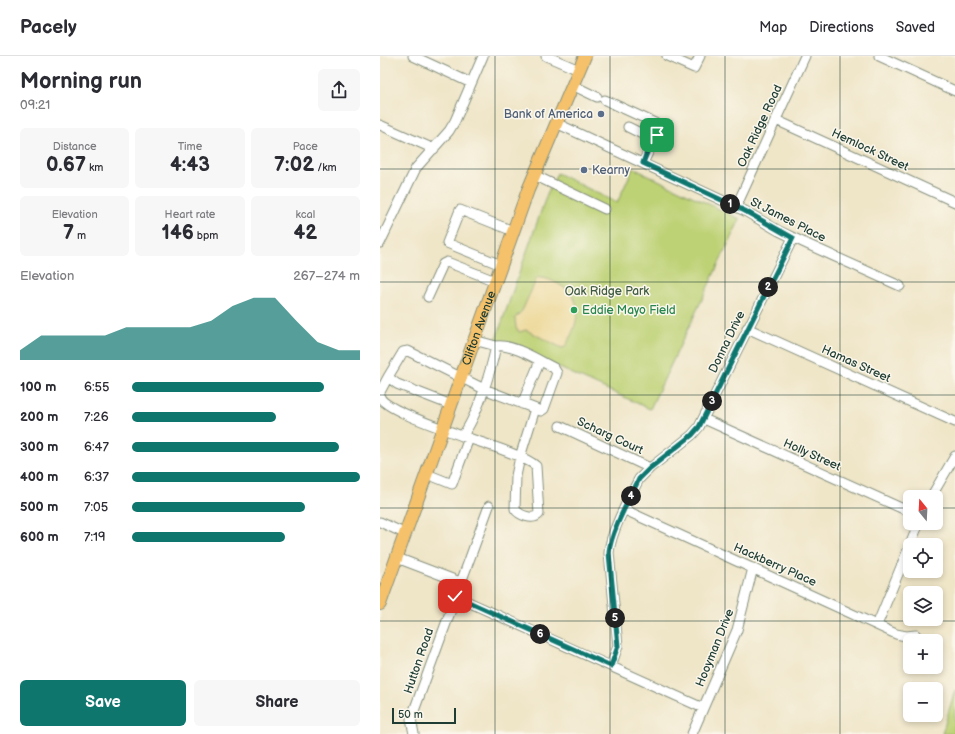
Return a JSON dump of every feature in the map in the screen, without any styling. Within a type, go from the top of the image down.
[{"type":"main road","name":"Clifton Avenue","points":[[380,604],[513,231],[534,175],[585,56]]},
{"type":"street","points":[[412,56],[471,83]]},
{"type":"street","points":[[380,243],[384,224],[416,168],[449,131],[455,121],[483,56]]},
{"type":"street","points":[[546,56],[579,70]]},
{"type":"street","points":[[667,56],[694,68],[700,56]]},
{"type":"street","name":"Oak Ridge Road","points":[[736,207],[805,56]]},
{"type":"street","points":[[879,56],[955,91]]},
{"type":"street","points":[[572,85],[657,124],[659,130],[643,163]]},
{"type":"street","name":"Hemlock Street","points":[[776,120],[955,202]]},
{"type":"street","name":"St James Place","points":[[556,123],[736,207],[793,238],[900,286]]},
{"type":"street","points":[[380,124],[434,149]]},
{"type":"street","points":[[628,127],[656,138]]},
{"type":"street","points":[[534,175],[605,209]]},
{"type":"street","points":[[501,265],[447,243],[460,210],[513,231]]},
{"type":"street","name":"Donna Drive","points":[[611,666],[618,646],[609,544],[639,479],[650,468],[692,435],[704,419],[747,328],[793,238]]},
{"type":"street","points":[[428,297],[443,264],[446,262],[495,281]]},
{"type":"street","name":"Hamas Street","points":[[747,328],[955,422]]},
{"type":"street","points":[[380,392],[397,359],[403,352],[408,351],[484,389],[541,411],[544,410],[557,373],[554,368],[515,349],[474,340]]},
{"type":"street","points":[[427,474],[452,484],[465,437],[484,389],[496,346]]},
{"type":"street","points":[[522,404],[540,361]]},
{"type":"street","points":[[388,377],[397,384],[451,405]]},
{"type":"street","points":[[380,397],[382,402],[397,410],[465,437],[520,457],[532,462],[536,466],[539,514],[537,517],[530,518],[516,511],[515,509],[516,476],[520,457],[536,409]]},
{"type":"street","name":"Holly Street","points":[[704,419],[903,509]]},
{"type":"street","name":"Scharg Court","points":[[560,426],[650,468]]},
{"type":"street","points":[[935,490],[955,456]]},
{"type":"street","name":"Hutton Road","points":[[414,734],[411,719],[489,506]]},
{"type":"street","name":"Hackberry Place","points":[[625,510],[896,634],[903,635]]},
{"type":"street","points":[[380,522],[406,534]]},
{"type":"street","points":[[878,625],[916,530]]},
{"type":"street","points":[[397,558],[460,582]]},
{"type":"street","name":"Hooyman Drive","points":[[692,734],[737,630],[753,568]]},
{"type":"street","points":[[455,596],[703,708]]},
{"type":"green space","name":"Oak Ridge Park","points":[[633,168],[740,219],[650,409],[496,339],[546,197],[557,173],[617,203]]},
{"type":"green space","points":[[955,690],[955,734],[942,734]]},
{"type":"sand","points":[[537,278],[552,281],[568,291],[574,298],[577,306],[576,322],[565,347],[562,348],[526,330],[519,332],[516,328],[515,318],[522,311]]},
{"type":"place","name":"Bank of America","points":[[601,114]]},
{"type":"place","name":"Kearny","points":[[584,170]]},
{"type":"place","name":"Eddie Mayo Field","points":[[574,310]]},
{"type":"route","points":[[455,596],[611,666],[618,646],[609,553],[609,544],[613,534],[639,479],[672,449],[692,435],[704,419],[715,392],[793,238],[745,211],[643,163],[649,147],[657,135]]}]
